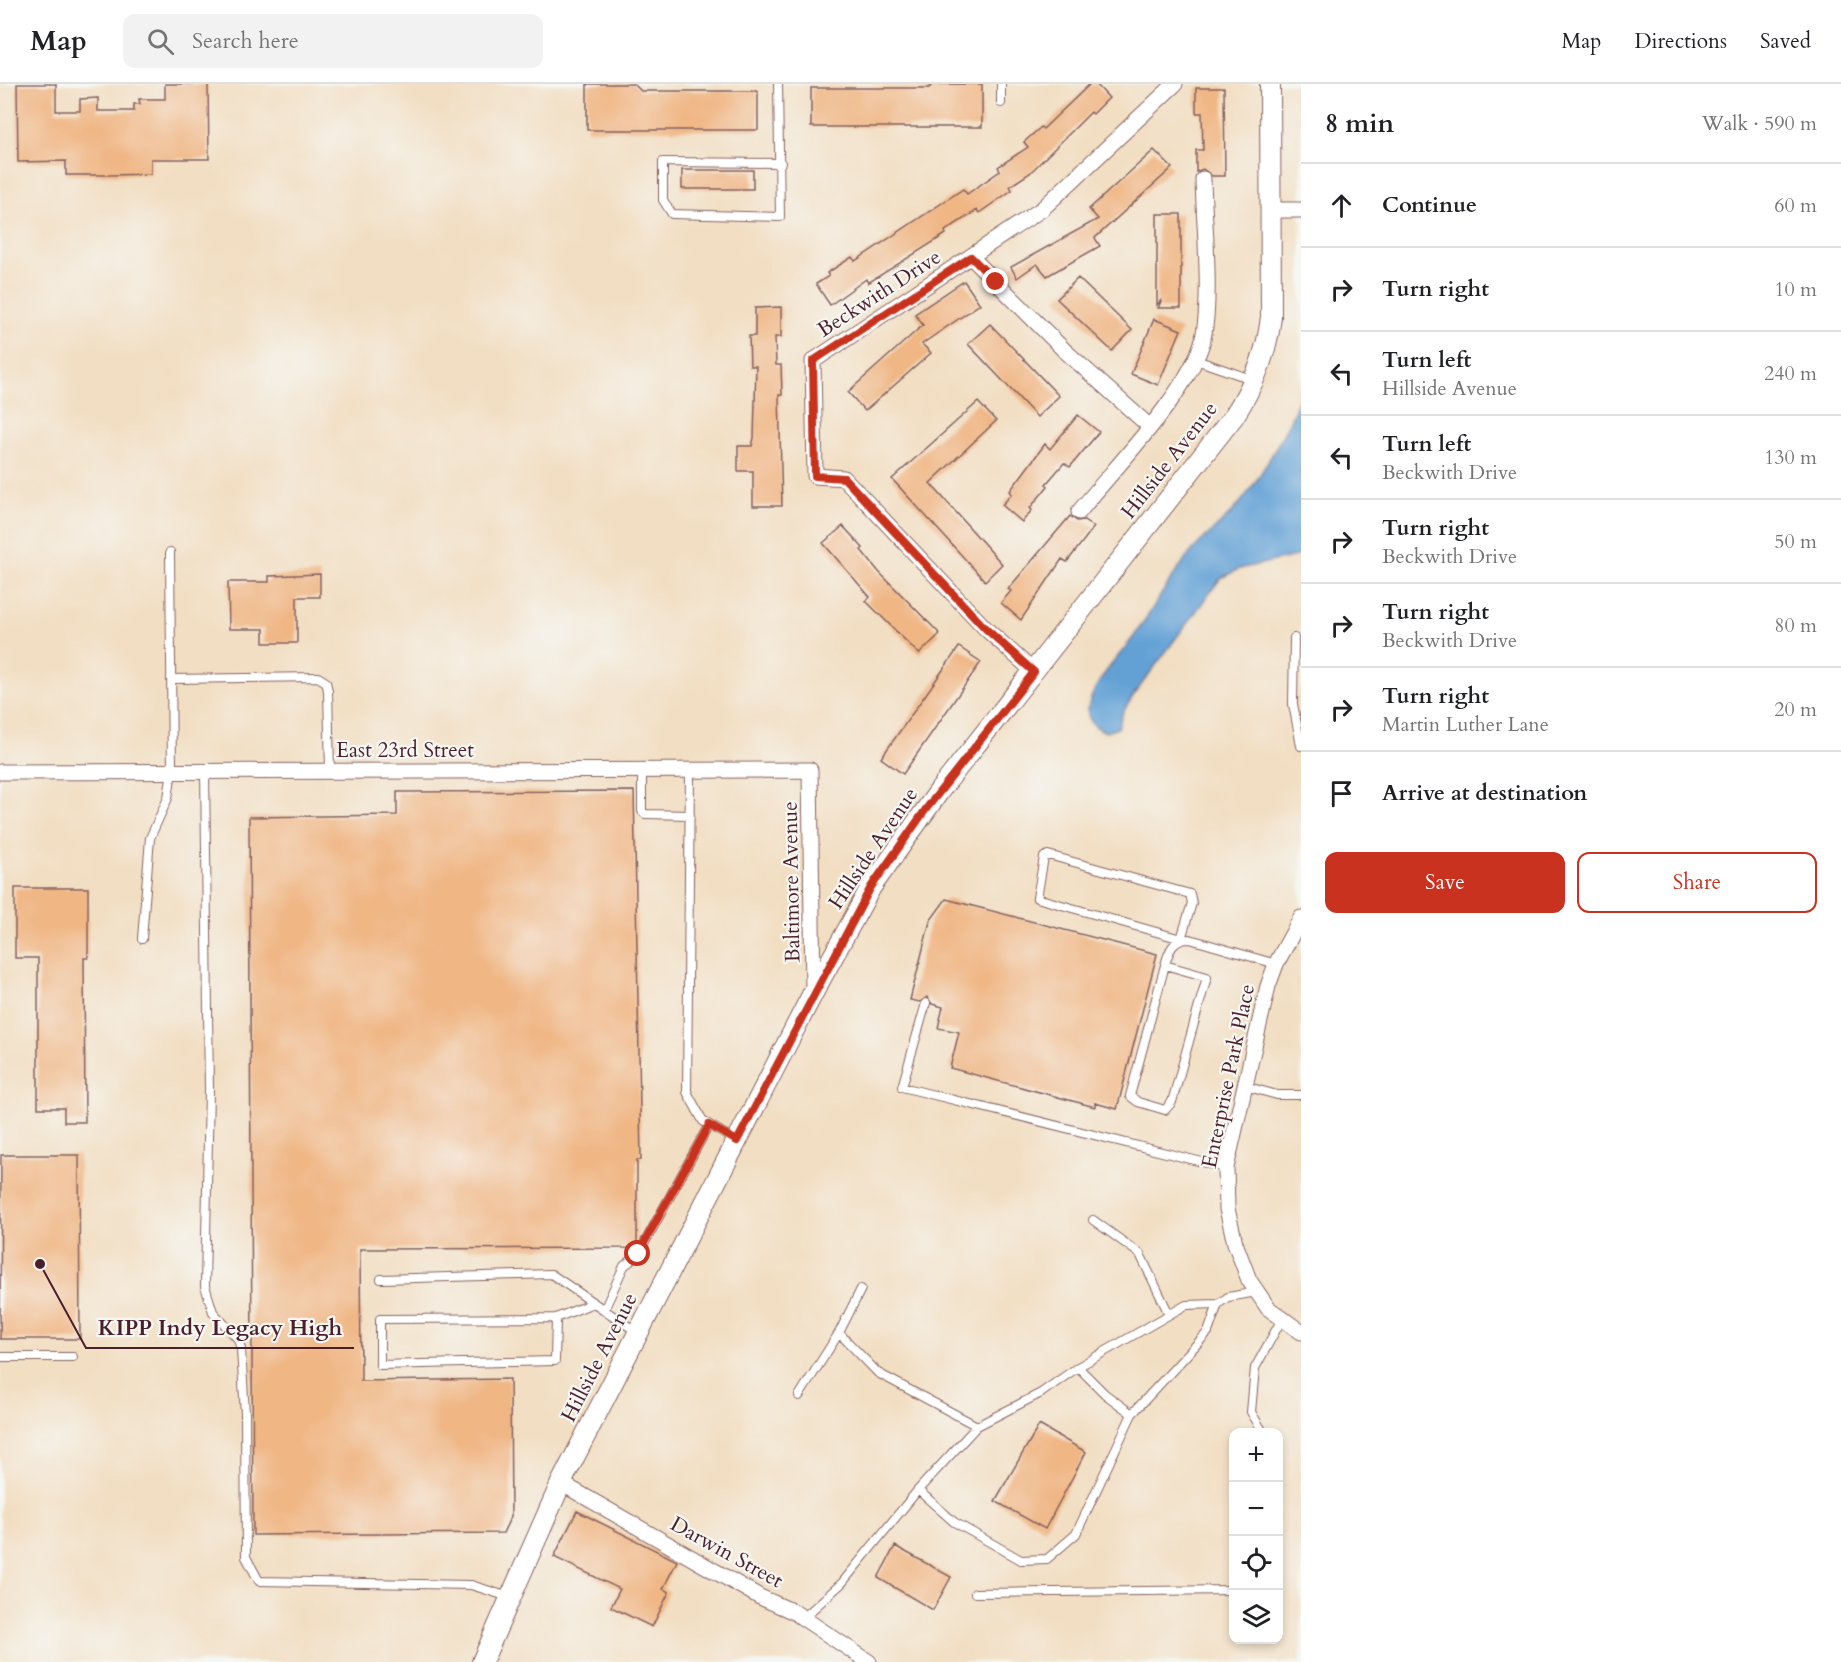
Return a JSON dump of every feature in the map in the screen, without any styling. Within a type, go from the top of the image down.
[{"type":"street","name":"Beckwith Drive","points":[[1034,672],[986,629],[844,478],[815,476],[813,361],[1042,209],[1175,84]]},
{"type":"street","name":"Hillside Avenue","points":[[482,1662],[561,1483],[813,993],[882,871],[933,800],[1234,416],[1255,380],[1270,326],[1270,84]]},
{"type":"street","name":"Hillside Avenue","points":[[1079,512],[1182,386],[1196,360],[1203,339],[1206,308],[1203,179]]},
{"type":"street","points":[[1271,210],[1301,210]]},
{"type":"street","points":[[971,257],[1064,350],[1149,426]]},
{"type":"street","name":"Baltimore Avenue","points":[[810,770],[813,993]]},
{"type":"street","name":"East 23rd Street","points":[[0,771],[810,770]]},
{"type":"street","name":"Enterprise Park Place","points":[[1301,918],[1276,964],[1268,986],[1226,1168],[1227,1209],[1235,1243],[1257,1292],[1268,1308],[1301,1332]]},
{"type":"street","name":"Darwin Street","points":[[561,1483],[760,1597],[803,1618],[869,1662]]},
{"type":"lane","points":[[778,84],[781,163],[780,217],[672,214],[663,200],[663,162],[781,163]]},
{"type":"lane","points":[[1001,84],[1001,103]]},
{"type":"lane","points":[[1196,360],[1255,380]]},
{"type":"lane","points":[[142,939],[148,845],[168,798],[172,771],[170,552]]},
{"type":"lane","points":[[1294,638],[1293,704],[1301,746]]},
{"type":"lane","points":[[171,679],[318,677],[326,682],[328,691],[330,771]]},
{"type":"lane","points":[[642,770],[642,811],[645,814],[690,815]]},
{"type":"lane","points":[[690,770],[687,1092],[694,1109],[709,1125],[737,1141]]},
{"type":"lane","points":[[205,771],[209,1090],[205,1286],[213,1312],[238,1339],[242,1349],[246,1557],[259,1581],[471,1586],[509,1597]]},
{"type":"lane","points":[[1165,965],[1207,977],[1172,1102],[1165,1110],[1137,1102],[1130,1096],[1169,949],[1181,939],[1192,903],[1190,894],[1054,856],[1044,857],[1037,898],[1181,939],[1190,939],[1276,964]]},
{"type":"lane","points":[[926,1003],[902,1087],[1226,1168]]},
{"type":"lane","points":[[1245,1086],[1277,1095],[1301,1095]]},
{"type":"lane","points":[[604,1310],[624,1266],[638,1254],[709,1125]]},
{"type":"lane","points":[[1093,1220],[1140,1254],[1169,1314]]},
{"type":"lane","points":[[381,1279],[551,1274],[638,1332]]},
{"type":"lane","points":[[799,1396],[839,1333],[861,1289]]},
{"type":"lane","points":[[803,1618],[842,1583],[918,1490],[977,1426],[1041,1393],[1078,1367],[1186,1305],[1218,1304],[1228,1297],[1257,1292]]},
{"type":"lane","points":[[556,1318],[555,1360],[380,1365],[380,1319],[556,1318],[593,1303]]},
{"type":"lane","points":[[918,1490],[954,1522],[1021,1560],[1047,1559],[1076,1534],[1132,1414],[1208,1332],[1218,1304]]},
{"type":"lane","points":[[1261,1428],[1251,1412],[1251,1390],[1255,1368],[1282,1319]]},
{"type":"lane","points":[[839,1333],[878,1373],[977,1426]]},
{"type":"lane","points":[[0,1357],[73,1357]]},
{"type":"lane","points":[[1078,1367],[1105,1394],[1132,1414]]},
{"type":"lane","points":[[975,1593],[1229,1590]]},
{"type":"water","points":[[1301,392],[1301,555],[1239,569],[1221,578],[1135,693],[1123,712],[1118,728],[1106,732],[1099,728],[1090,720],[1088,709],[1100,681],[1132,639],[1191,552],[1233,511],[1252,487],[1282,437]]},
{"type":"building","points":[[17,84],[56,84],[56,111],[80,111],[80,99],[98,98],[98,111],[134,111],[134,104],[140,104],[139,99],[165,99],[165,84],[208,84],[209,159],[151,159],[151,174],[110,175],[66,175],[66,161],[18,162]]},
{"type":"building","points":[[587,84],[634,84],[641,91],[758,91],[758,130],[587,130]]},
{"type":"building","points":[[933,84],[982,84],[982,127],[811,127],[811,88],[929,88]]},
{"type":"building","points":[[1090,84],[1096,84],[1109,98],[1093,114],[1091,112],[1030,173],[1010,186],[1012,190],[979,213],[977,210],[945,231],[946,234],[868,283],[866,279],[830,305],[816,284],[829,276],[827,273],[852,257],[855,261],[963,189],[967,194],[1000,171],[998,167],[1028,147],[1024,142],[1041,127],[1043,129]]},
{"type":"building","points":[[1196,88],[1224,88],[1225,176],[1212,176],[1203,169],[1196,172],[1196,150],[1203,150],[1202,113],[1196,113]]},
{"type":"building","points":[[1154,150],[1172,168],[1095,238],[1100,246],[1047,276],[1037,264],[1017,278],[1011,267],[1098,219],[1089,209]]},
{"type":"building","points":[[682,170],[753,170],[753,189],[682,189]]},
{"type":"building","points":[[1157,214],[1181,214],[1181,308],[1158,308],[1162,299],[1157,305]]},
{"type":"building","points":[[1078,278],[1132,330],[1112,351],[1057,299]]},
{"type":"building","points":[[964,281],[980,304],[922,344],[931,353],[865,411],[848,392],[923,325],[915,314]]},
{"type":"building","points":[[781,307],[781,337],[775,337],[776,365],[781,365],[782,395],[779,395],[782,506],[753,506],[753,471],[738,471],[738,446],[752,446],[754,438],[756,366],[750,366],[749,336],[755,336],[755,308]]},
{"type":"building","points":[[1154,319],[1181,330],[1158,385],[1131,374]]},
{"type":"building","points":[[990,324],[1059,396],[1037,417],[968,344]]},
{"type":"building","points":[[978,402],[996,421],[930,483],[1002,564],[985,581],[892,479]]},
{"type":"building","points":[[1078,415],[1099,432],[1070,467],[1064,463],[1046,484],[1048,486],[1022,522],[1002,505],[1012,494],[1010,491],[1045,444],[1050,449]]},
{"type":"building","points":[[1070,516],[1077,521],[1084,520],[1094,527],[1067,562],[1062,559],[1021,620],[1001,603],[1011,591],[1008,589]]},
{"type":"building","points":[[843,526],[863,548],[861,550],[879,572],[940,634],[919,654],[866,601],[870,597],[823,543]]},
{"type":"building","points":[[320,574],[320,597],[297,597],[297,643],[264,643],[264,629],[229,629],[228,582],[269,582],[269,576]]},
{"type":"building","points":[[959,647],[981,662],[903,774],[881,758]]},
{"type":"building","points":[[634,791],[641,1160],[637,1160],[637,1244],[635,1248],[360,1249],[361,1381],[510,1379],[511,1516],[503,1533],[253,1535],[249,817],[397,815],[397,792]]},
{"type":"building","points":[[15,888],[88,888],[88,958],[84,958],[85,1122],[64,1122],[64,1108],[38,1108],[38,958],[15,958]]},
{"type":"building","points":[[946,899],[1157,954],[1117,1109],[1095,1103],[1095,1107],[950,1068],[959,1032],[938,1028],[943,1007],[932,1004],[927,997],[920,1002],[910,1000],[930,921]]},
{"type":"building","points":[[1,1155],[79,1155],[80,1339],[0,1339]]},
{"type":"building","points":[[1039,1425],[1086,1452],[1045,1529],[995,1501]]},
{"type":"building","points":[[577,1511],[677,1561],[663,1589],[669,1592],[652,1627],[611,1607],[620,1589],[554,1557]]},
{"type":"building","points":[[895,1546],[951,1577],[933,1610],[878,1578]]},
{"type":"place","name":"KIPP Indy Legacy High","points":[[40,1264]]},
{"type":"route","points":[[638,1254],[709,1125],[737,1141],[813,993],[871,887],[926,809],[1034,672],[986,629],[844,478],[815,476],[813,361],[971,257],[996,282]]}]
